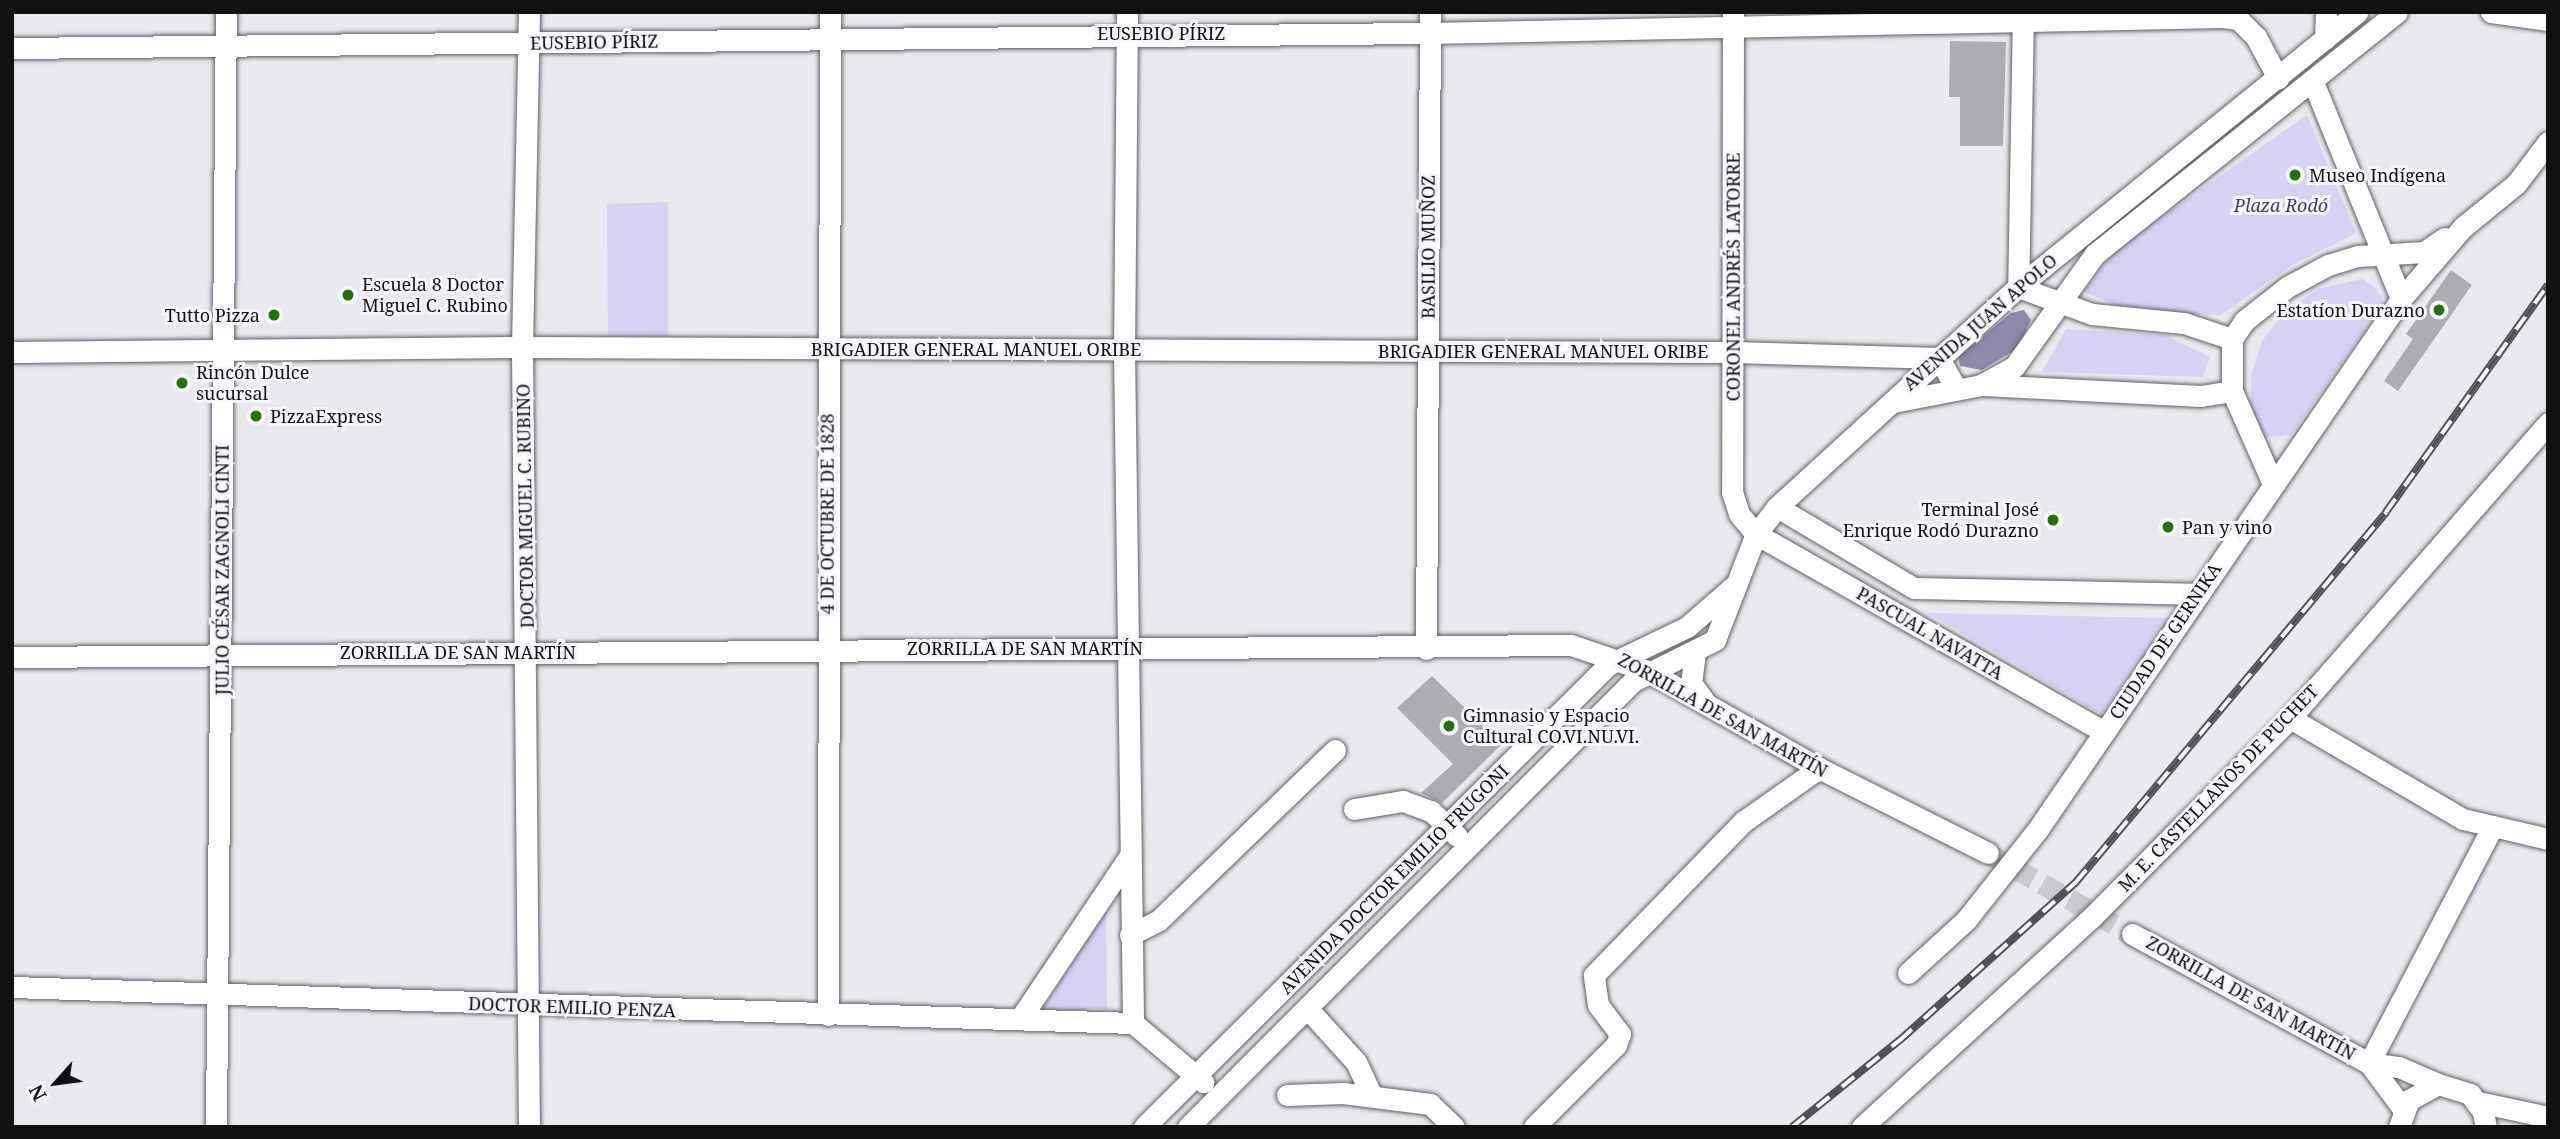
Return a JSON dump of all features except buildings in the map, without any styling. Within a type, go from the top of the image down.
[{"type":"street","name":"JULIO CÉSAR ZAGNOLI CINTI","points":[[216,1127],[226,12]]},
{"type":"street","name":"DOCTOR MIGUEL C. RUBINO","points":[[529,12],[522,347],[527,652],[529,1127]]},
{"type":"street","name":"4 DE OCTUBRE DE 1828","points":[[828,1015],[825,349],[830,12]]},
{"type":"street","points":[[2325,39],[2326,12]]},
{"type":"street","name":"AVENIDA JUAN APOLO","points":[[1887,403],[2018,286],[2358,12]]},
{"type":"street","name":"AVENIDA JUAN APOLO","points":[[1887,403],[1981,385],[2014,367],[2036,344],[2060,302],[2095,254],[2397,12]]},
{"type":"street","points":[[2491,12],[2548,20]]},
{"type":"street","name":"EUSEBIO PÍRIZ","points":[[12,48],[830,39],[1127,22],[2023,16],[2238,19],[2256,37],[2278,78]]},
{"type":"street","points":[[2023,16],[2018,286],[2102,316],[2206,328],[2232,339]]},
{"type":"street","name":"CORONEL ANDRÉS LATORRE","points":[[1733,19],[1732,492],[1740,514],[1756,534]]},
{"type":"street","points":[[1127,22],[1124,349],[1128,858],[1133,1023],[1195,1074],[1216,1097]]},
{"type":"street","name":"BASILIO MUÑOZ","points":[[1426,649],[1430,22]]},
{"type":"street","points":[[2312,82],[2401,299]]},
{"type":"street","name":"CIUDAD DE GERNIKA","points":[[1908,973],[1987,895],[2105,732],[2195,594],[2401,299],[2463,227],[2515,184],[2548,142]]},
{"type":"street","points":[[2273,484],[2232,391],[2232,339],[2244,321],[2287,287],[2328,265],[2384,254],[2424,252],[2463,227]]},
{"type":"street","name":"BRIGADIER GENERAL MANUEL ORIBE","points":[[12,352],[522,347],[1733,352],[1939,358]]},
{"type":"street","points":[[1939,358],[1956,389]]},
{"type":"street","points":[[1981,385],[2201,396],[2232,391]]},
{"type":"street","points":[[1734,586],[1756,534],[1777,507],[1887,403]]},
{"type":"street","name":"M. E. CASTELLANOS DE PUCHET","points":[[1862,1127],[2091,918],[2290,718],[2548,423]]},
{"type":"street","points":[[1777,507],[1914,588],[2195,594]]},
{"type":"street","name":"PASCUAL NAVATTA","points":[[1756,534],[2105,732]]},
{"type":"street","name":"AVENIDA DOCTOR EMILIO FRUGONI","points":[[1188,1127],[1465,845],[1647,671],[1695,652],[1715,640],[1729,612],[1734,586]]},
{"type":"street","name":"AVENIDA DOCTOR EMILIO FRUGONI","points":[[1144,1127],[1618,657],[1687,628],[1734,586]]},
{"type":"street","name":"ZORRILLA DE SAN MARTÍN","points":[[12,657],[222,652],[828,648],[1426,649],[1571,645],[1618,657],[1647,671],[1819,768],[1988,853]]},
{"type":"street","points":[[1695,652],[1691,683],[1707,706]]},
{"type":"street","points":[[2290,718],[2463,819],[2548,839]]},
{"type":"street","points":[[1130,935],[1158,921],[1335,750]]},
{"type":"street","points":[[1534,1127],[1616,1045],[1620,1034],[1598,1004],[1594,975],[1744,821],[1819,768]]},
{"type":"street","points":[[1354,808],[1403,801],[1431,810],[1465,845]]},
{"type":"street","points":[[2369,1063],[2493,826]]},
{"type":"street","points":[[1020,1019],[1128,858]]},
{"type":"street","name":"ZORRILLA DE SAN MARTÍN","points":[[2132,934],[2369,1063],[2399,1067],[2438,1084],[2460,1087],[2478,1102],[2548,1117]]},
{"type":"street","name":"DOCTOR EMILIO PENZA","points":[[12,987],[530,1006],[1133,1023]]},
{"type":"street","points":[[1307,1008],[1356,1062],[1372,1097]]},
{"type":"street","name":"ZORRILLA DE SAN MARTÍN","points":[[2369,1063],[2399,1121]]},
{"type":"street","points":[[2399,1121],[2417,1092],[2438,1084]]},
{"type":"street","points":[[1287,1095],[1372,1097],[1430,1104],[1454,1127]]},
{"type":"street","points":[[2478,1102],[2486,1127]]},
{"type":"green space","name":"Plaza Rodó","points":[[2307,115],[2356,233],[2291,266],[2221,315],[2132,311],[2084,292],[2117,248]]},
{"type":"green space","points":[[668,202],[668,338],[608,337],[607,204]]},
{"type":"green space","points":[[2362,279],[2376,288],[2384,303],[2291,435],[2265,437],[2251,406],[2251,376],[2262,341],[2285,311],[2318,289]]},
{"type":"green space","points":[[2066,329],[2165,335],[2210,357],[2203,377],[2042,372]]},
{"type":"green space","points":[[1927,613],[2171,618],[2101,714]]},
{"type":"green space","points":[[1106,910],[1107,1009],[1042,1010]]},
{"type":"shaded area","points":[[2024,310],[2031,320],[2018,348],[1982,370],[1960,366],[1958,357],[2011,313]]},
{"type":"tunnel","points":[[1988,853],[2132,934]]},
{"type":"railway","points":[[1792,1127],[1900,1040],[2076,882],[2386,512],[2548,285]]},
{"type":"place","name":"Museo Indígena","points":[[2295,175]]},
{"type":"place","name":"Escuela 8 Doctor Miguel C. Rubino","points":[[348,295]]},
{"type":"place","name":"Estatíon Durazno","points":[[2439,310]]},
{"type":"place","name":"Tutto Pizza","points":[[274,315]]},
{"type":"place","name":"Rincón Dulce sucursal","points":[[182,383]]},
{"type":"place","name":"PizzaExpress","points":[[256,416]]},
{"type":"place","name":"Terminal José Enrique Rodó Durazno","points":[[2053,520]]},
{"type":"place","name":"Pan y vino","points":[[2168,527]]},
{"type":"place","name":"Gimnasio y Espacio Cultural CO.VI.NU.VI.","points":[[1449,726]]}]
